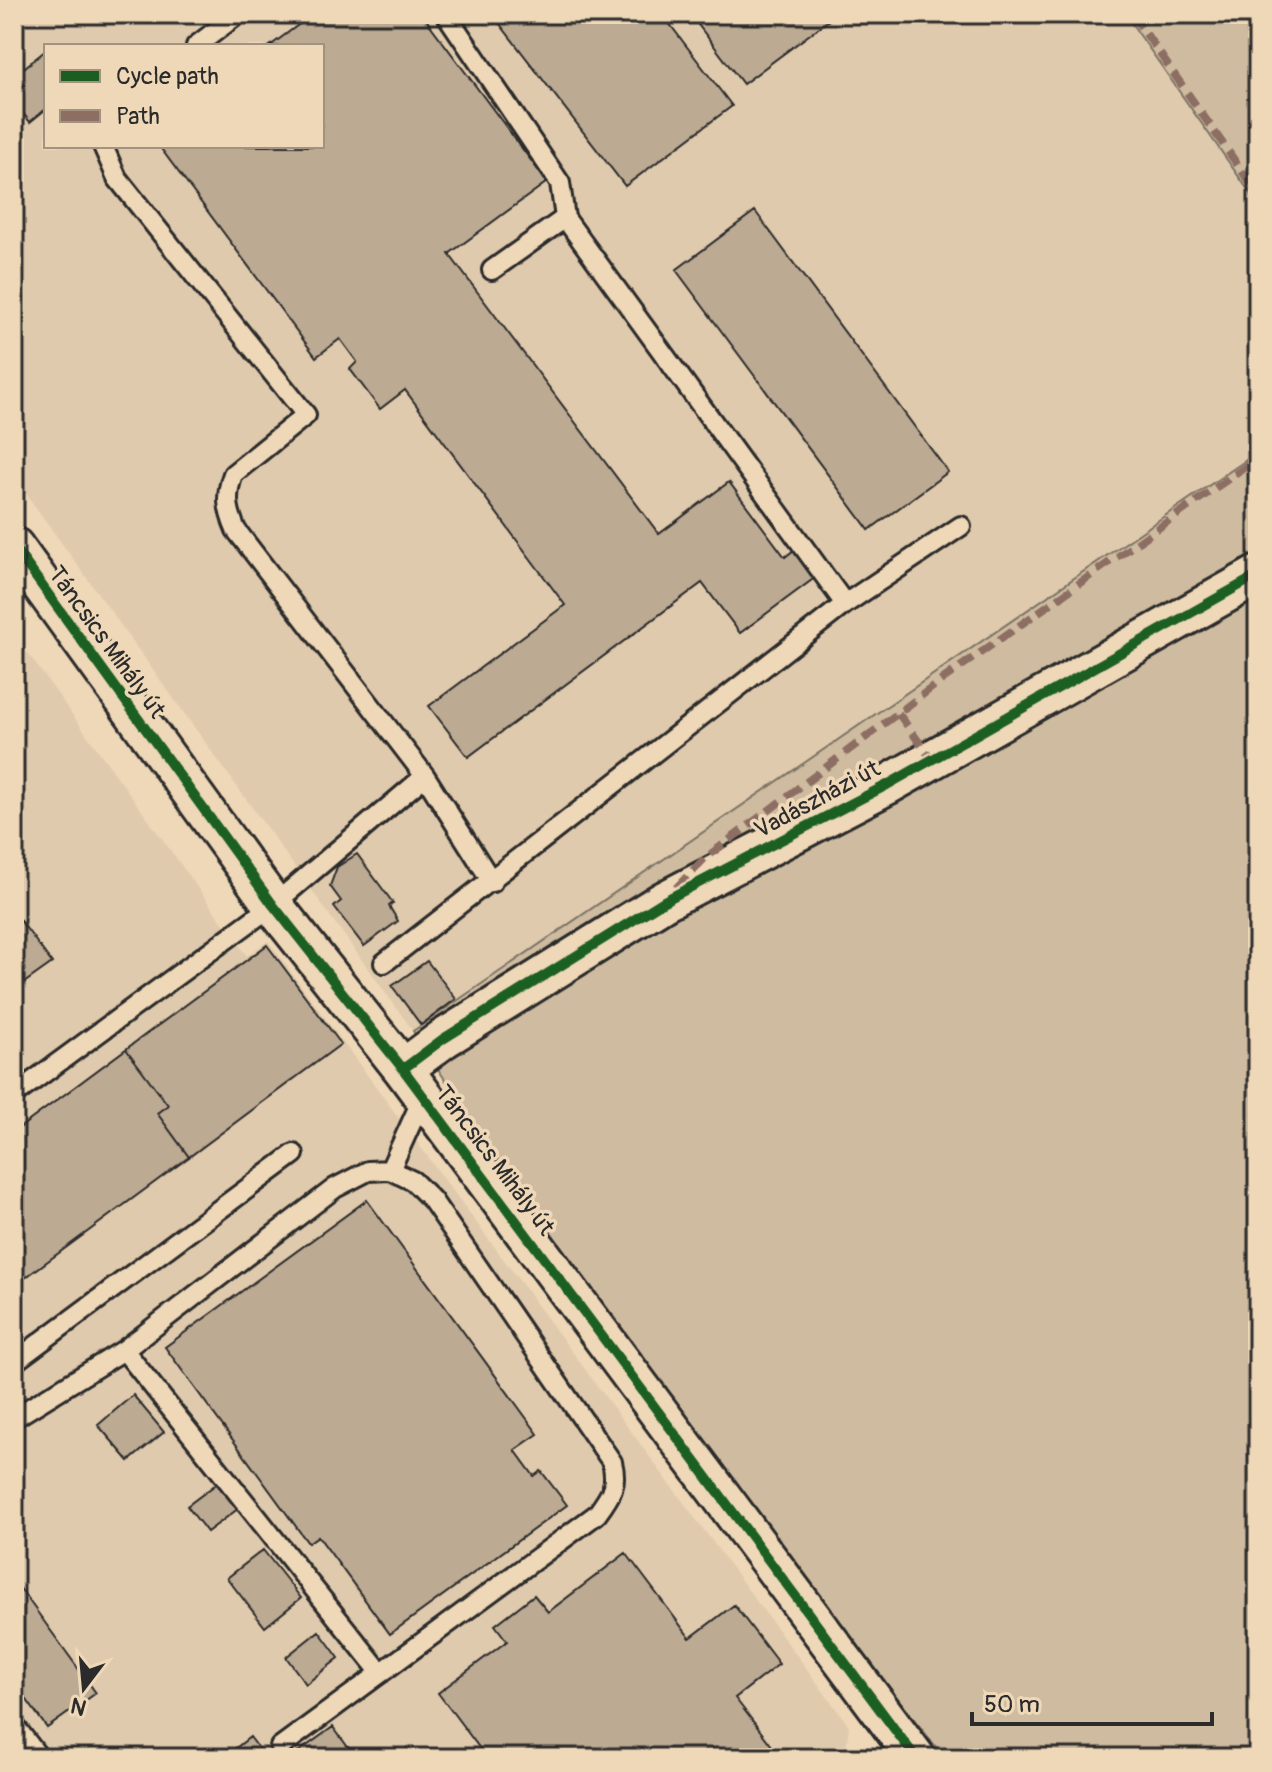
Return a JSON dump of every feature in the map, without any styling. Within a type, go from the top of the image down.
[{"type":"street","name":"Táncsics Mihály út","points":[[14,547],[273,905],[413,1083],[883,1719],[916,1758]]},
{"type":"street","name":"Vadászházi út","points":[[413,1083],[443,1039],[664,901],[887,785],[1258,575]]},
{"type":"street","points":[[883,1719],[885,1758]]},
{"type":"lane","points":[[199,44],[238,14]]},
{"type":"lane","points":[[446,14],[560,183],[565,218],[845,604]]},
{"type":"lane","points":[[104,148],[117,178],[306,415],[233,474],[227,504],[236,530],[425,776],[492,882]]},
{"type":"lane","points":[[492,270],[565,218]]},
{"type":"lane","points":[[384,963],[492,882],[845,604],[961,526]]},
{"type":"lane","points":[[14,1095],[273,905],[425,776]]},
{"type":"lane","points":[[390,1170],[413,1083]]},
{"type":"lane","points":[[14,1362],[294,1154]]},
{"type":"lane","points":[[14,1418],[124,1350],[335,1188],[368,1171],[390,1170],[413,1181],[432,1200],[612,1462],[616,1478],[612,1493],[597,1514],[280,1747]]},
{"type":"lane","points":[[124,1350],[381,1673]]},
{"type":"lane","points":[[14,1725],[37,1755]]},
{"type":"shaded area","points":[[14,14],[1125,14],[1258,204],[1258,452],[413,1031],[14,477]]},
{"type":"shaded area","points":[[1125,14],[1258,14],[1258,204]]},
{"type":"shaded area","points":[[1258,452],[1258,1758],[945,1758],[887,1685],[512,1181],[413,1031]]},
{"type":"shaded area","points":[[14,634],[247,956],[268,941],[849,1726],[846,1748],[833,1758],[14,1758]]},
{"type":"building","points":[[313,14],[422,14],[547,182],[449,254],[659,534],[729,482],[785,557],[799,546],[820,574],[740,633],[702,583],[468,757],[429,706],[565,605],[405,390],[380,409],[350,369],[357,362],[340,339],[316,357],[160,148],[324,148],[324,44],[273,44]]},
{"type":"building","points":[[503,14],[662,14],[732,106],[625,186],[496,19]]},
{"type":"building","points":[[690,14],[837,14],[743,84]]},
{"type":"building","points":[[44,52],[44,111],[30,122],[14,102],[14,76]]},
{"type":"building","points":[[755,211],[948,472],[869,530],[676,270]]},
{"type":"building","points":[[357,854],[393,903],[389,906],[398,921],[364,946],[334,907],[341,901],[330,886],[337,867]]},
{"type":"building","points":[[14,912],[52,963],[14,990]]},
{"type":"building","points":[[267,945],[341,1044],[189,1157],[157,1113],[168,1105],[126,1049]]},
{"type":"building","points":[[427,961],[456,999],[421,1025],[392,986]]},
{"type":"building","points":[[126,1049],[168,1105],[157,1113],[189,1157],[14,1286],[14,1132]]},
{"type":"building","points":[[367,1200],[538,1434],[515,1450],[534,1476],[541,1471],[567,1505],[390,1634],[318,1536],[308,1543],[165,1347]]},
{"type":"building","points":[[133,1395],[164,1432],[129,1461],[98,1425]]},
{"type":"building","points":[[223,1479],[243,1505],[207,1532],[187,1506]]},
{"type":"building","points":[[263,1550],[301,1598],[265,1627],[227,1578]]},
{"type":"building","points":[[626,1553],[690,1638],[734,1605],[779,1664],[735,1698],[772,1746],[756,1758],[487,1758],[438,1693],[507,1641],[495,1625],[534,1595],[548,1612]]},
{"type":"building","points":[[14,1580],[96,1693],[47,1728],[14,1682]]},
{"type":"building","points":[[319,1631],[339,1658],[306,1684],[286,1657]]},
{"type":"building","points":[[333,1727],[356,1758],[290,1758]]},
{"type":"building","points":[[250,1737],[266,1758],[223,1758]]},
{"type":"marked path","points":[[1132,14],[1258,194]]},
{"type":"marked path","points":[[676,888],[704,859],[946,677],[1258,458]]},
{"type":"marked path","points":[[898,713],[932,760]]},
{"type":"cycle path","points":[[14,547],[273,905],[403,1069],[916,1758]]},
{"type":"cycle path","points":[[403,1069],[443,1039],[664,901],[887,785],[1258,575]]}]
